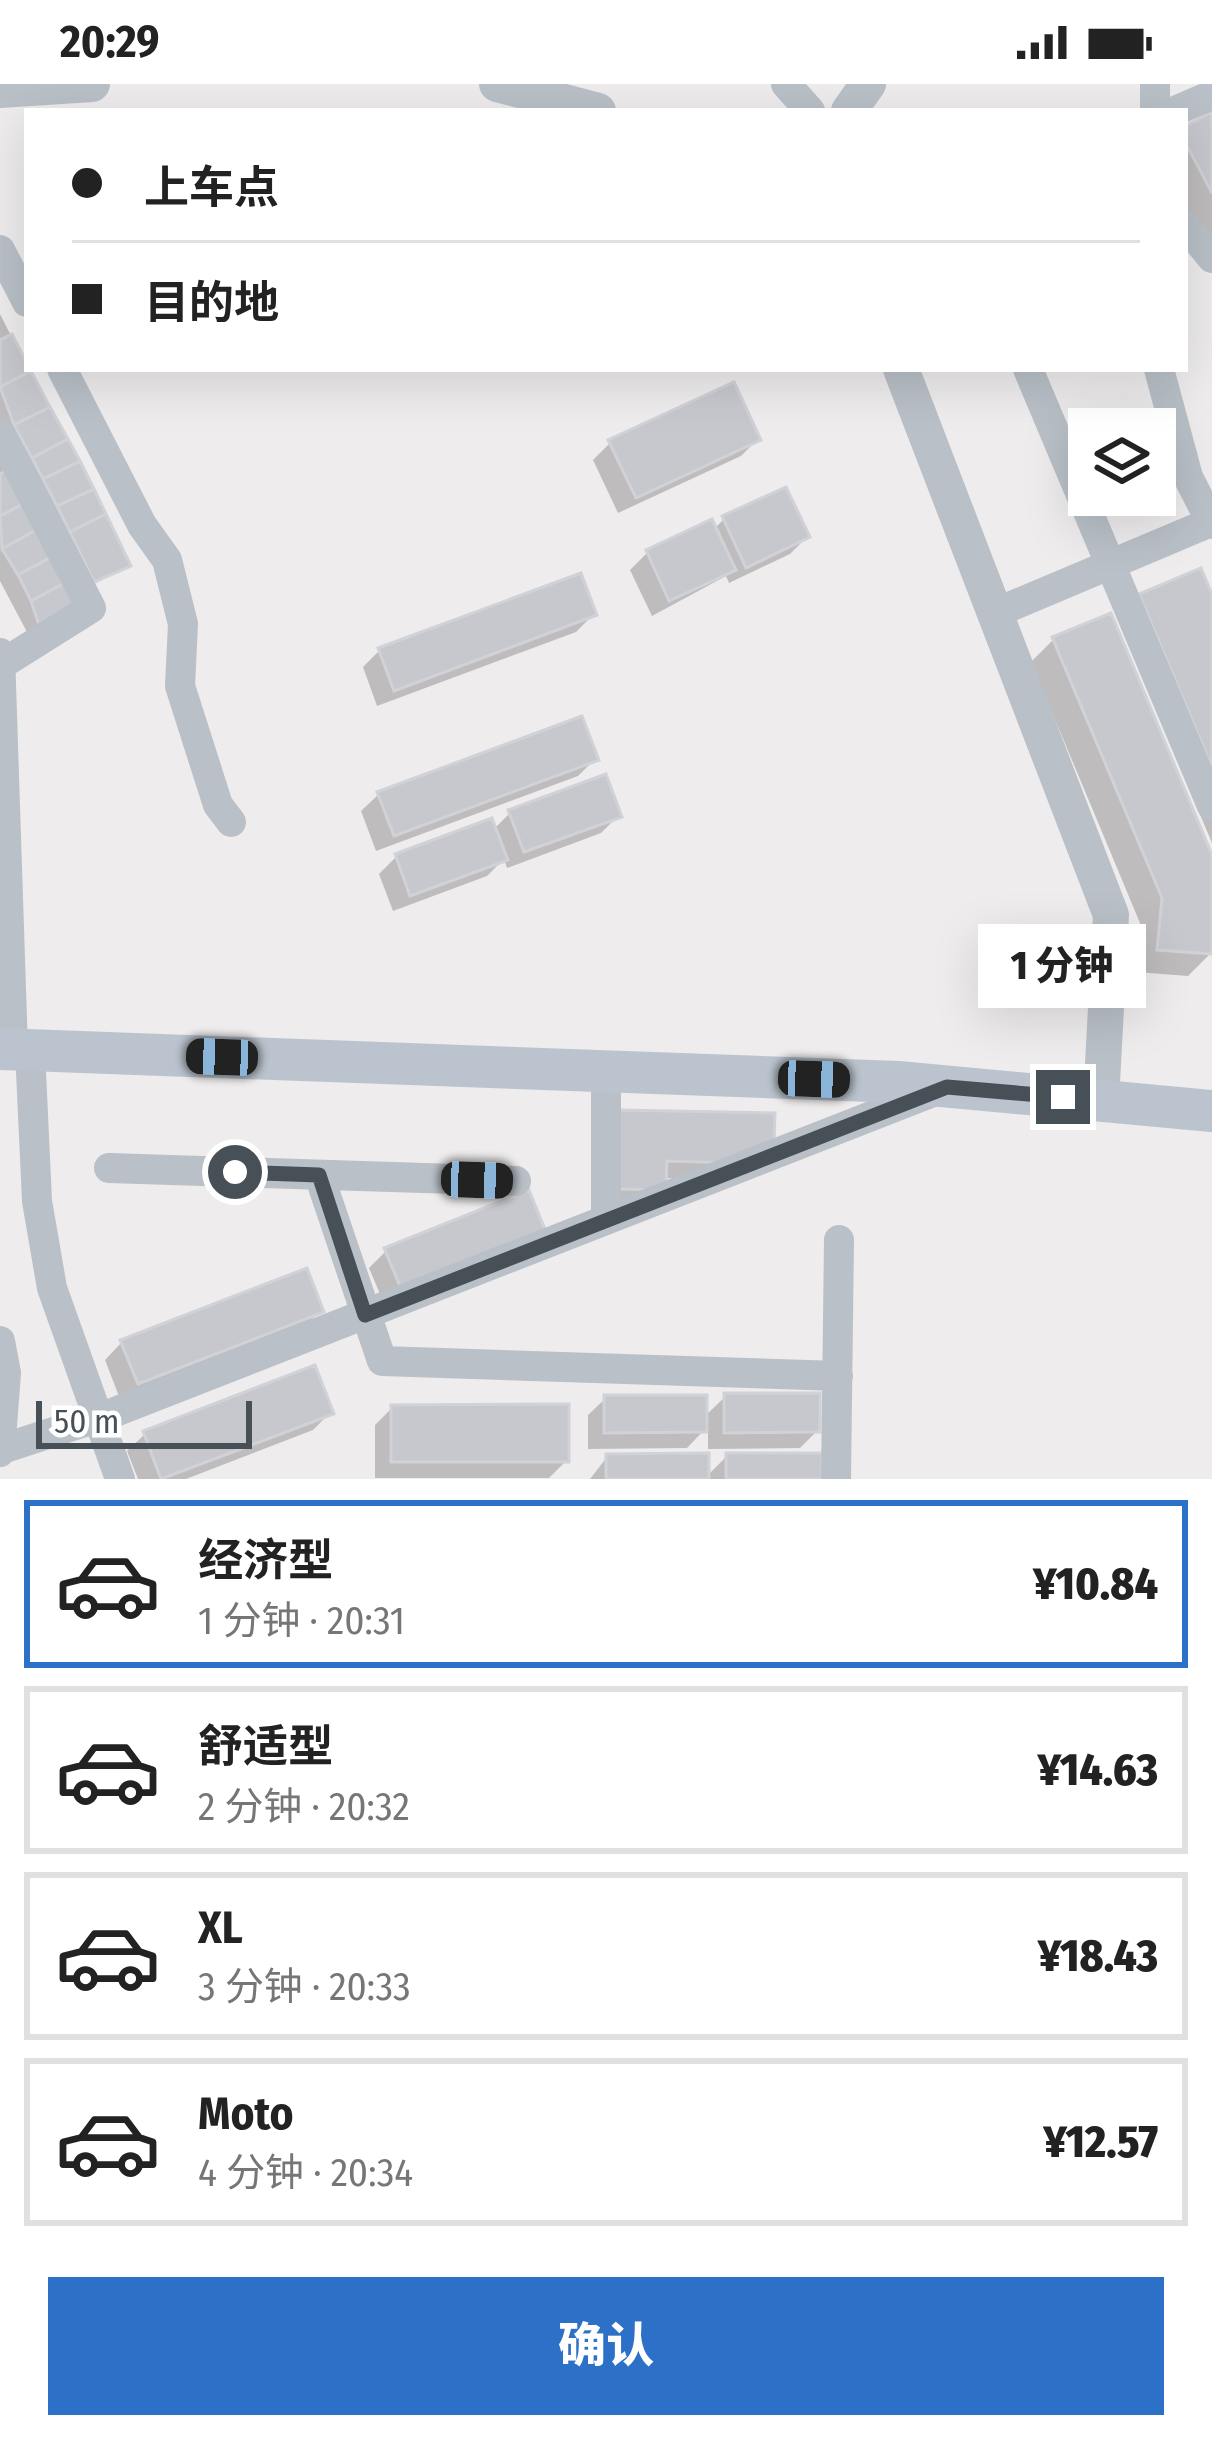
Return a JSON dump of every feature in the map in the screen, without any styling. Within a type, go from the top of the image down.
[{"type":"main road","points":[[14,1050],[947,1087],[1212,1111]]},
{"type":"street","points":[[0,90],[92,84]]},
{"type":"street","points":[[497,84],[587,108]]},
{"type":"street","points":[[786,84],[808,108]]},
{"type":"street","points":[[1182,108],[1212,95]]},
{"type":"street","points":[[1188,229],[1212,259]]},
{"type":"street","points":[[0,250],[24,296]]},
{"type":"street","points":[[64,372],[142,525],[167,560],[183,624],[180,686],[218,805],[231,822]]},
{"type":"street","points":[[902,372],[1111,915],[1101,1101]]},
{"type":"street","points":[[1029,372],[1212,806]]},
{"type":"street","points":[[995,613],[1211,523],[1188,477],[1160,372]]},
{"type":"street","points":[[0,433],[91,608],[1,658],[14,1050],[52,1288],[120,1479]]},
{"type":"street","points":[[606,1071],[606,1220]]},
{"type":"street","points":[[0,1341],[6,1373],[1,1450],[97,1418],[947,1087]]},
{"type":"street","points":[[110,1168],[516,1181]]},
{"type":"street","points":[[319,1175],[382,1361],[838,1376]]},
{"type":"street","points":[[836,1479],[839,1240]]},
{"type":"building","points":[[1212,112],[1212,193],[1188,148],[1188,124]]},
{"type":"building","points":[[12,334],[24,357],[24,372],[29,372],[0,387],[0,340]]},
{"type":"building","points":[[32,372],[50,407],[14,425],[0,387]]},
{"type":"building","points":[[734,382],[761,440],[636,498],[608,440]]},
{"type":"building","points":[[50,407],[68,439],[32,458],[14,425]]},
{"type":"building","points":[[68,439],[80,461],[43,479],[32,458]]},
{"type":"building","points":[[80,461],[94,489],[57,506],[43,479]]},
{"type":"building","points":[[10,469],[27,502],[0,516],[0,474]]},
{"type":"building","points":[[786,487],[810,537],[746,568],[722,516]]},
{"type":"building","points":[[94,489],[106,514],[70,532],[57,506]]},
{"type":"building","points":[[27,502],[41,527],[2,549],[0,516]]},
{"type":"building","points":[[106,514],[131,566],[94,582],[70,532]]},
{"type":"building","points":[[712,519],[736,570],[669,601],[646,550]]},
{"type":"building","points":[[41,527],[55,555],[18,575],[2,549]]},
{"type":"building","points":[[55,555],[68,581],[31,601],[18,575]]},
{"type":"building","points":[[1201,568],[1212,594],[1212,768],[1139,594]]},
{"type":"building","points":[[581,573],[597,615],[394,691],[378,648]]},
{"type":"building","points":[[68,581],[79,602],[39,625],[31,601]]},
{"type":"building","points":[[1111,613],[1212,855],[1212,954],[1157,950],[1162,898],[1052,637]]},
{"type":"building","points":[[582,716],[599,760],[394,836],[377,792]]},
{"type":"building","points":[[606,774],[622,817],[524,852],[508,810]]},
{"type":"building","points":[[492,818],[508,860],[410,896],[395,854]]},
{"type":"building","points":[[618,1110],[775,1113],[774,1143],[731,1163],[667,1161],[666,1190],[617,1189]]},
{"type":"building","points":[[529,1190],[546,1232],[402,1291],[384,1248]]},
{"type":"building","points":[[307,1268],[324,1312],[138,1384],[120,1340]]},
{"type":"building","points":[[315,1365],[334,1414],[161,1479],[143,1431]]},
{"type":"building","points":[[724,1393],[820,1393],[820,1432],[724,1433]]},
{"type":"building","points":[[604,1395],[707,1395],[707,1432],[604,1433]]},
{"type":"building","points":[[569,1404],[569,1462],[391,1462],[391,1405]]},
{"type":"building","points":[[709,1453],[709,1479],[606,1479],[606,1454]]},
{"type":"building","points":[[726,1453],[822,1453],[822,1479],[726,1479]]},
{"type":"route","points":[[235,1172],[319,1175],[365,1315],[947,1087],[1063,1097]]}]
